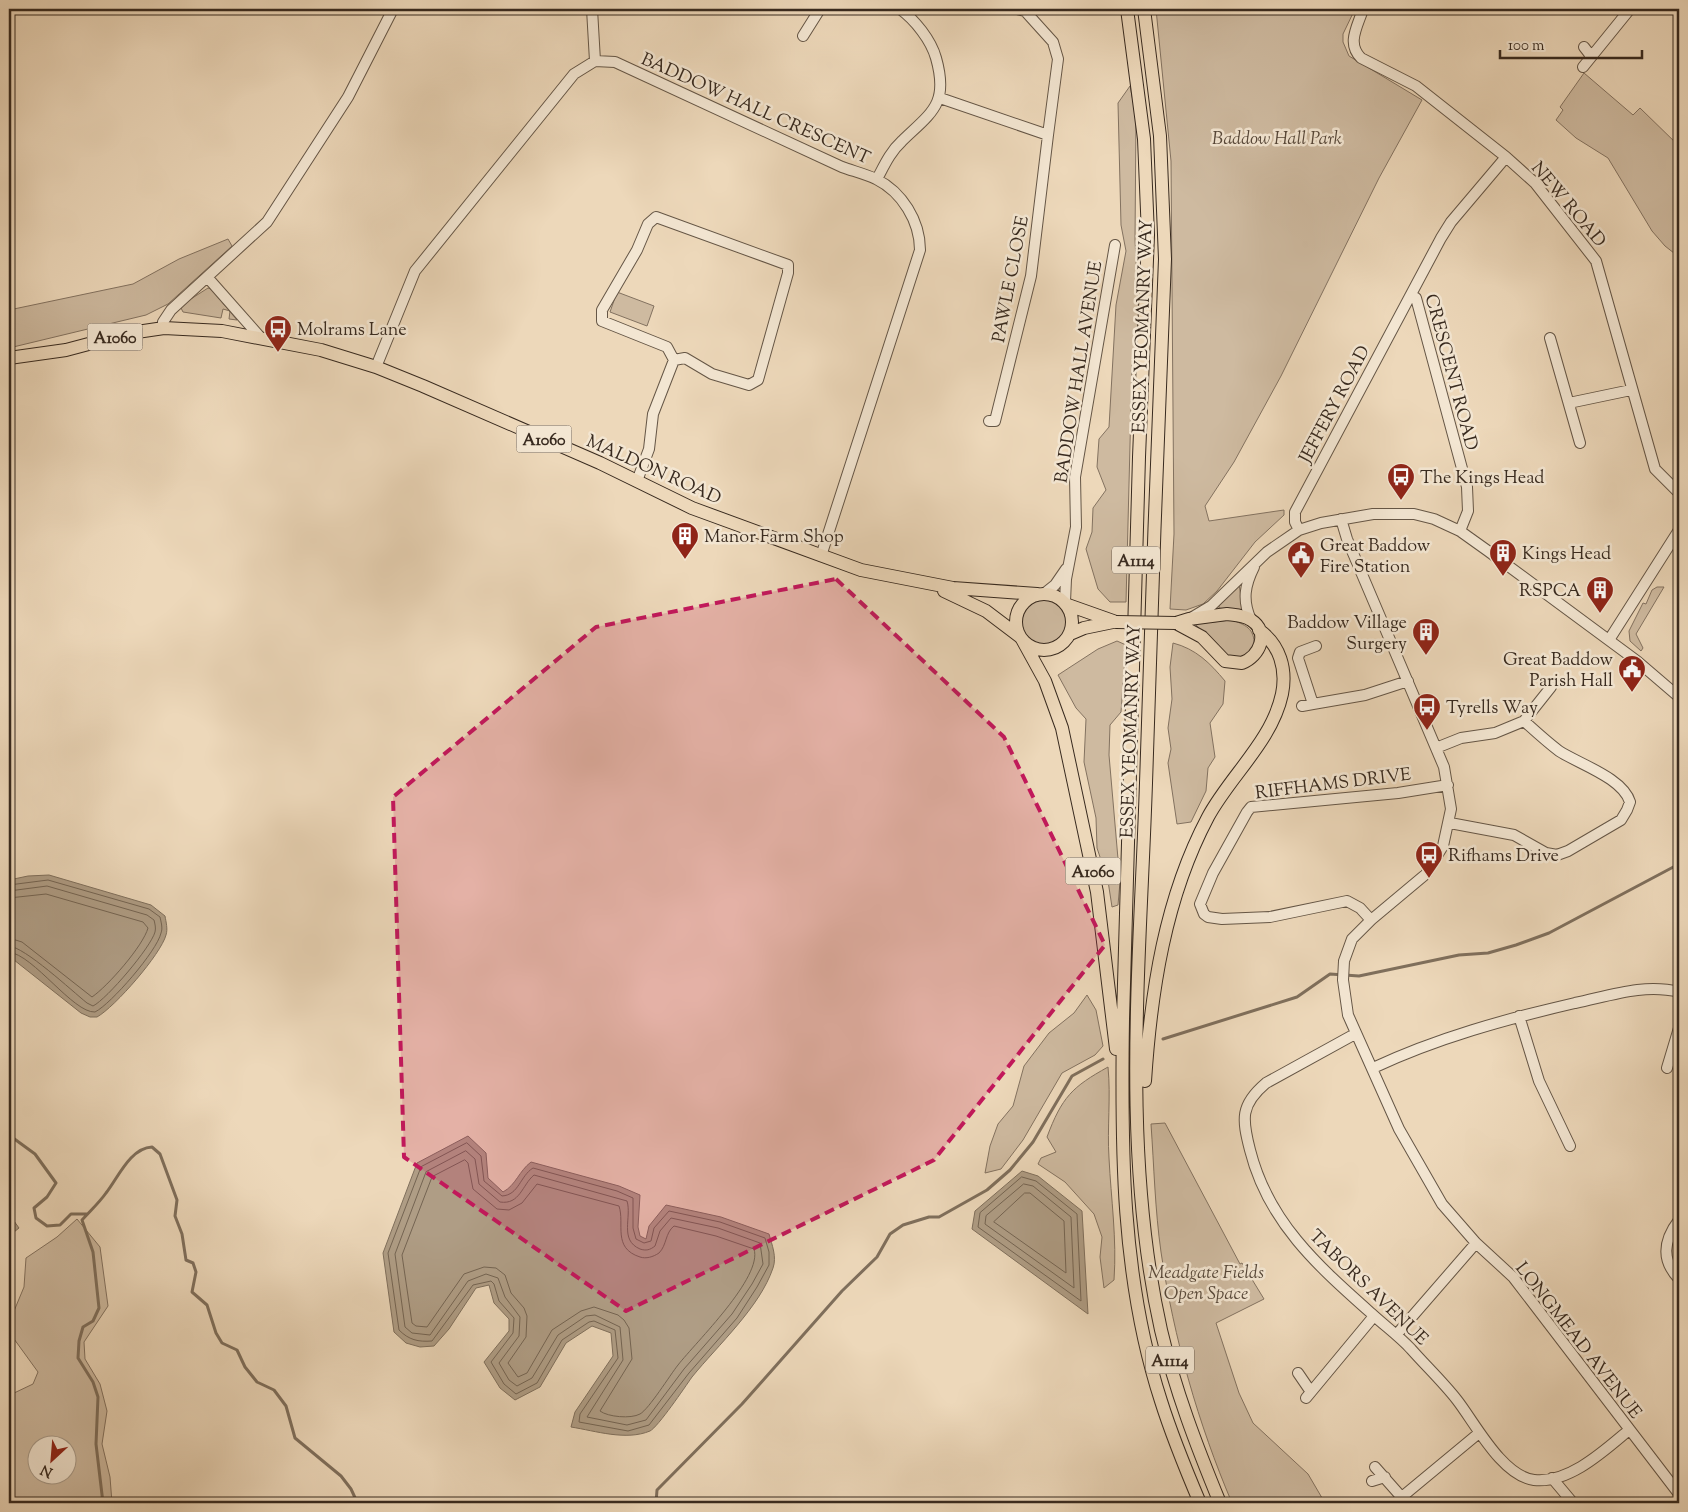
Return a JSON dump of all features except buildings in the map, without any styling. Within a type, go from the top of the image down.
[{"type":"main road","name":"ESSEX YEOMANRY WAY","points":[[1127,9],[1144,139],[1148,235],[1139,457],[1122,1112],[1128,1235],[1141,1320],[1160,1400],[1200,1503]]},
{"type":"main road","name":"ESSEX YEOMANRY WAY","points":[[1144,9],[1160,136],[1165,259],[1138,1025],[1138,1137],[1142,1211],[1162,1332],[1191,1431],[1220,1503]]},
{"type":"main road","name":"MALDON ROAD","points":[[9,358],[66,350],[130,333],[164,328],[222,331],[321,350],[376,367],[637,481],[692,508],[861,570],[911,580],[995,592],[1041,594]]},
{"type":"main road","name":"MALDON ROAD","points":[[911,580],[968,602],[998,619],[1021,638]]},
{"type":"main road","points":[[1116,622],[1066,604],[1056,596],[1041,594],[1024,601],[1017,614],[1016,621],[1021,638],[1033,648],[1045,650],[1057,647],[1070,634],[1092,626],[1116,622],[1176,623],[1189,618],[1228,614],[1251,620],[1260,630],[1261,645],[1257,654],[1242,663],[1233,663],[1226,661],[1202,637],[1176,623]]},
{"type":"main road","points":[[1066,604],[1073,619],[1070,634]]},
{"type":"main road","name":"A1114","points":[[1142,1211],[1146,1068],[1160,962],[1174,900],[1189,857],[1209,815],[1272,720],[1282,692],[1282,666],[1279,654],[1272,641],[1260,630]]},
{"type":"main road","name":"A1060","points":[[1021,638],[1046,681],[1057,709],[1095,884],[1111,997],[1122,1112]]},
{"type":"street","points":[[164,328],[164,322],[171,310],[267,222],[348,97],[392,9]]},
{"type":"street","points":[[376,367],[415,271],[574,74],[595,60],[592,9]]},
{"type":"street","points":[[809,32],[820,9]]},
{"type":"street","name":"NEW ROAD","points":[[1363,9],[1353,38],[1355,53],[1361,58],[1416,86],[1506,157],[1535,183],[1596,261],[1631,390],[1655,469],[1679,493]]},
{"type":"street","points":[[1582,67],[1630,9]]},
{"type":"street","points":[[877,180],[887,159],[900,142],[927,119],[940,98],[941,75],[933,49],[906,10]]},
{"type":"street","points":[[940,98],[1048,135],[1058,59],[1053,42],[1023,10]]},
{"type":"street","points":[[1584,47],[1590,56]]},
{"type":"street","name":"BADDOW HALL CRESCENT","points":[[595,60],[615,62],[842,167],[877,180],[900,198],[913,216],[920,234],[920,250],[821,556]]},
{"type":"street","name":"PAWLE CLOSE","points":[[989,420],[995,421],[1031,276],[1048,135]]},
{"type":"street","name":"CRESCENT ROAD","points":[[1460,531],[1468,511],[1467,488],[1416,298],[1411,295],[1451,222],[1506,157]]},
{"type":"street","points":[[656,218],[788,265],[788,273],[758,380],[749,385],[712,374],[685,358],[674,360],[667,348],[602,321],[602,310],[637,250],[648,224],[656,218]]},
{"type":"street","name":"BADDOW HALL AVENUE","points":[[1066,604],[1069,563],[1076,527],[1075,477],[1115,245]]},
{"type":"street","points":[[208,278],[261,338]]},
{"type":"street","name":"JEFFERY ROAD","points":[[1299,530],[1295,522],[1295,512],[1411,295]]},
{"type":"street","points":[[1550,338],[1580,443]]},
{"type":"street","points":[[637,481],[649,449],[653,414],[674,360]]},
{"type":"street","points":[[1569,403],[1631,390]]},
{"type":"street","points":[[1189,618],[1211,606],[1280,542],[1299,530],[1341,519],[1388,512],[1414,514],[1460,531],[1609,640],[1679,697]]},
{"type":"street","name":"LONGMEAD AVENUE","points":[[1341,519],[1350,547],[1436,748],[1448,785],[1451,809],[1450,823],[1439,855],[1426,874],[1371,920],[1352,939],[1344,961],[1343,980],[1348,1015],[1399,1128],[1442,1204],[1476,1243],[1513,1277],[1679,1494]]},
{"type":"street","points":[[1609,640],[1679,530]]},
{"type":"street","points":[[1251,620],[1245,600],[1245,590],[1257,562]]},
{"type":"street","name":"BADDOW HALL AVENUE","points":[[1041,594],[1060,579],[1069,563]]},
{"type":"street","points":[[1313,704],[1298,658],[1300,652],[1316,646]]},
{"type":"street","points":[[1302,706],[1365,695],[1408,681]]},
{"type":"street","points":[[1436,748],[1461,738],[1495,733],[1524,721],[1551,687]]},
{"type":"street","points":[[1450,823],[1514,835],[1546,853],[1557,855],[1568,851],[1621,820],[1628,810],[1630,802],[1623,790],[1610,779],[1560,751],[1524,721]]},
{"type":"street","name":"RIFFHAMS DRIVE","points":[[1371,920],[1360,908],[1347,901],[1270,917],[1222,919],[1198,914],[1200,904],[1213,873],[1246,812],[1251,807],[1398,793],[1448,785]]},
{"type":"street","points":[[1373,1068],[1425,1046],[1519,1016],[1638,989],[1665,988],[1679,992]]},
{"type":"street","points":[[1519,1016],[1539,1081],[1570,1146]]},
{"type":"street","points":[[1667,1068],[1679,1028]]},
{"type":"street","name":"TABORS AVENUE","points":[[1356,1034],[1266,1083],[1255,1092],[1246,1106],[1243,1123],[1255,1172],[1273,1210],[1292,1236],[1318,1264],[1374,1316],[1397,1334],[1458,1400],[1479,1433],[1518,1474],[1534,1480],[1552,1478],[1587,1465],[1629,1430]]},
{"type":"street","points":[[1679,1220],[1670,1233],[1665,1250],[1667,1261],[1679,1280]]},
{"type":"street","points":[[1397,1334],[1476,1243]]},
{"type":"street","points":[[1298,1373],[1309,1395],[1374,1316]]},
{"type":"street","points":[[1407,1503],[1403,1496],[1479,1433]]},
{"type":"street","points":[[1375,1467],[1407,1503]]},
{"type":"street","points":[[1372,1481],[1385,1477]]},
{"type":"street","points":[[1552,1478],[1573,1503]]},
{"type":"highlighted area","points":[[836,579],[1004,737],[1105,945],[934,1160],[626,1311],[404,1157],[393,797],[596,627]]},
{"type":"green space","name":"Baddow Hall Park","points":[[1156,9],[1355,9],[1343,34],[1343,42],[1349,56],[1422,100],[1379,178],[1281,376],[1234,462],[1205,506],[1209,521],[1284,510],[1284,515],[1255,542],[1217,591],[1203,604],[1186,610],[1170,609],[1174,534],[1171,161]]},
{"type":"green space","points":[[1584,73],[1633,115],[1640,108],[1679,146],[1679,257],[1665,246],[1652,231],[1608,158],[1576,138],[1556,120],[1563,110],[1560,107]]},
{"type":"green space","points":[[1130,86],[1136,116],[1135,240],[1139,319],[1132,367],[1126,602],[1110,602],[1098,589],[1086,549],[1092,532],[1093,508],[1106,490],[1097,467],[1099,439],[1109,427],[1116,305],[1126,251],[1121,225],[1118,103]]},
{"type":"green space","points":[[228,239],[232,246],[168,304],[146,315],[9,348],[9,310],[133,284],[179,259]]},
{"type":"green space","points":[[208,288],[211,289],[229,311],[223,309],[221,318],[183,312],[181,308],[183,304]]},
{"type":"green space","points":[[617,292],[654,306],[647,326],[610,312]]},
{"type":"green space","points":[[230,312],[237,320],[229,319]]},
{"type":"green space","points":[[1239,584],[1243,611],[1219,608],[1219,606]]},
{"type":"green space","points":[[1657,587],[1664,587],[1636,634],[1643,648],[1641,651],[1630,641],[1629,631],[1643,603],[1646,604],[1652,590]]},
{"type":"green space","points":[[1048,600],[1060,606],[1065,613],[1065,631],[1060,638],[1053,643],[1040,644],[1032,641],[1025,634],[1022,618],[1025,610],[1032,603]]},
{"type":"green space","points":[[1231,620],[1245,625],[1253,635],[1254,645],[1245,657],[1230,658],[1195,624]]},
{"type":"green space","points":[[1117,641],[1126,645],[1121,712],[1110,725],[1109,755],[1120,882],[1118,905],[1112,907],[1108,881],[1097,848],[1096,818],[1084,762],[1086,719],[1076,708],[1058,675],[1098,649]]},
{"type":"green space","points":[[1173,643],[1196,653],[1214,668],[1225,681],[1223,704],[1210,723],[1215,757],[1208,768],[1206,791],[1191,822],[1177,824],[1168,763],[1171,749],[1168,728],[1172,699],[1170,667]]},
{"type":"green space","points":[[1087,995],[1096,1010],[1103,1046],[1095,1055],[1062,1073],[1023,1140],[1001,1169],[985,1173],[990,1146],[998,1124],[1013,1106],[1024,1066],[1049,1033],[1074,1013]]},
{"type":"green space","points":[[1108,1067],[1109,1147],[1115,1265],[1114,1280],[1104,1288],[1100,1257],[1102,1237],[1094,1214],[1065,1182],[1038,1164],[1041,1158],[1056,1152],[1047,1137],[1063,1103],[1077,1087]]},
{"type":"green space","name":"Meadgate Fields Open Space","points":[[1165,1123],[1240,1264],[1242,1263],[1264,1299],[1216,1323],[1239,1393],[1253,1423],[1308,1474],[1325,1503],[1232,1503],[1198,1411],[1180,1349],[1166,1284],[1157,1220],[1151,1124]]},
{"type":"green space","points":[[77,1219],[100,1247],[108,1306],[84,1342],[85,1359],[100,1384],[107,1411],[102,1444],[110,1477],[112,1503],[9,1503],[9,1390],[12,1394],[33,1384],[38,1372],[9,1332],[9,1323],[24,1287],[26,1258],[57,1237]]},
{"type":"water","points":[[49,875],[151,905],[165,916],[167,933],[156,954],[115,1003],[97,1017],[90,1017],[81,1013],[9,956],[9,880],[28,876]]},
{"type":"water","points":[[468,1136],[486,1153],[488,1178],[503,1192],[511,1186],[531,1162],[619,1186],[640,1195],[638,1227],[640,1236],[646,1239],[649,1226],[666,1205],[721,1217],[769,1234],[774,1251],[774,1264],[759,1297],[650,1431],[641,1434],[621,1435],[571,1427],[575,1412],[613,1356],[611,1333],[592,1326],[566,1343],[540,1387],[515,1400],[500,1388],[484,1362],[509,1331],[509,1319],[494,1303],[489,1285],[476,1288],[449,1329],[434,1346],[420,1347],[406,1343],[394,1332],[383,1253],[417,1163]]},
{"type":"water","points":[[1022,1171],[1038,1176],[1082,1211],[1088,1314],[972,1229],[975,1211]]},
{"type":"water","points":[[9,1214],[19,1228],[9,1236]]},
{"type":"waterway","points":[[1163,1039],[1297,997],[1330,974],[1359,976],[1459,955],[1488,953],[1516,945],[1549,933],[1679,864]]},
{"type":"waterway","points":[[656,1503],[657,1490],[742,1404],[842,1291],[877,1257],[890,1234],[903,1225],[929,1217],[939,1217],[987,1190],[1010,1170],[1033,1142],[1072,1076],[1103,1059]]},
{"type":"waterway","points":[[9,1135],[35,1154],[56,1183],[47,1197],[34,1208],[36,1218],[47,1226],[60,1225],[71,1214],[87,1214]]},
{"type":"waterway","points":[[103,1503],[96,1444],[98,1397],[93,1382],[78,1358],[79,1341],[83,1327],[93,1321],[99,1308],[93,1252],[82,1220],[103,1197],[131,1158],[137,1152],[152,1147],[160,1154],[177,1200],[175,1216],[182,1234],[186,1260],[193,1263],[196,1272],[192,1292],[207,1305],[216,1333],[222,1343],[237,1350],[245,1367],[257,1382],[274,1390],[286,1406],[295,1438],[341,1476],[351,1489],[357,1502],[364,1503]]},
{"type":"waterway","points":[[385,1503],[391,1503]]},
{"type":"place","name":"Molrams Lane","points":[[278,353]]},
{"type":"place","name":"The Kings Head","points":[[1401,501]]},
{"type":"place","name":"Manor Farm Shop","points":[[685,560]]},
{"type":"place","name":"Kings Head","points":[[1503,577]]},
{"type":"place","name":"Great Baddow Fire Station","points":[[1301,579]]},
{"type":"place","name":"RSPCA","points":[[1600,614]]},
{"type":"place","name":"Baddow Village Surgery","points":[[1426,656]]},
{"type":"place","name":"Great Baddow Parish Hall","points":[[1632,693]]},
{"type":"place","name":"Tyrells Way","points":[[1427,731]]},
{"type":"place","name":"Rifhams Drive","points":[[1429,879]]}]
